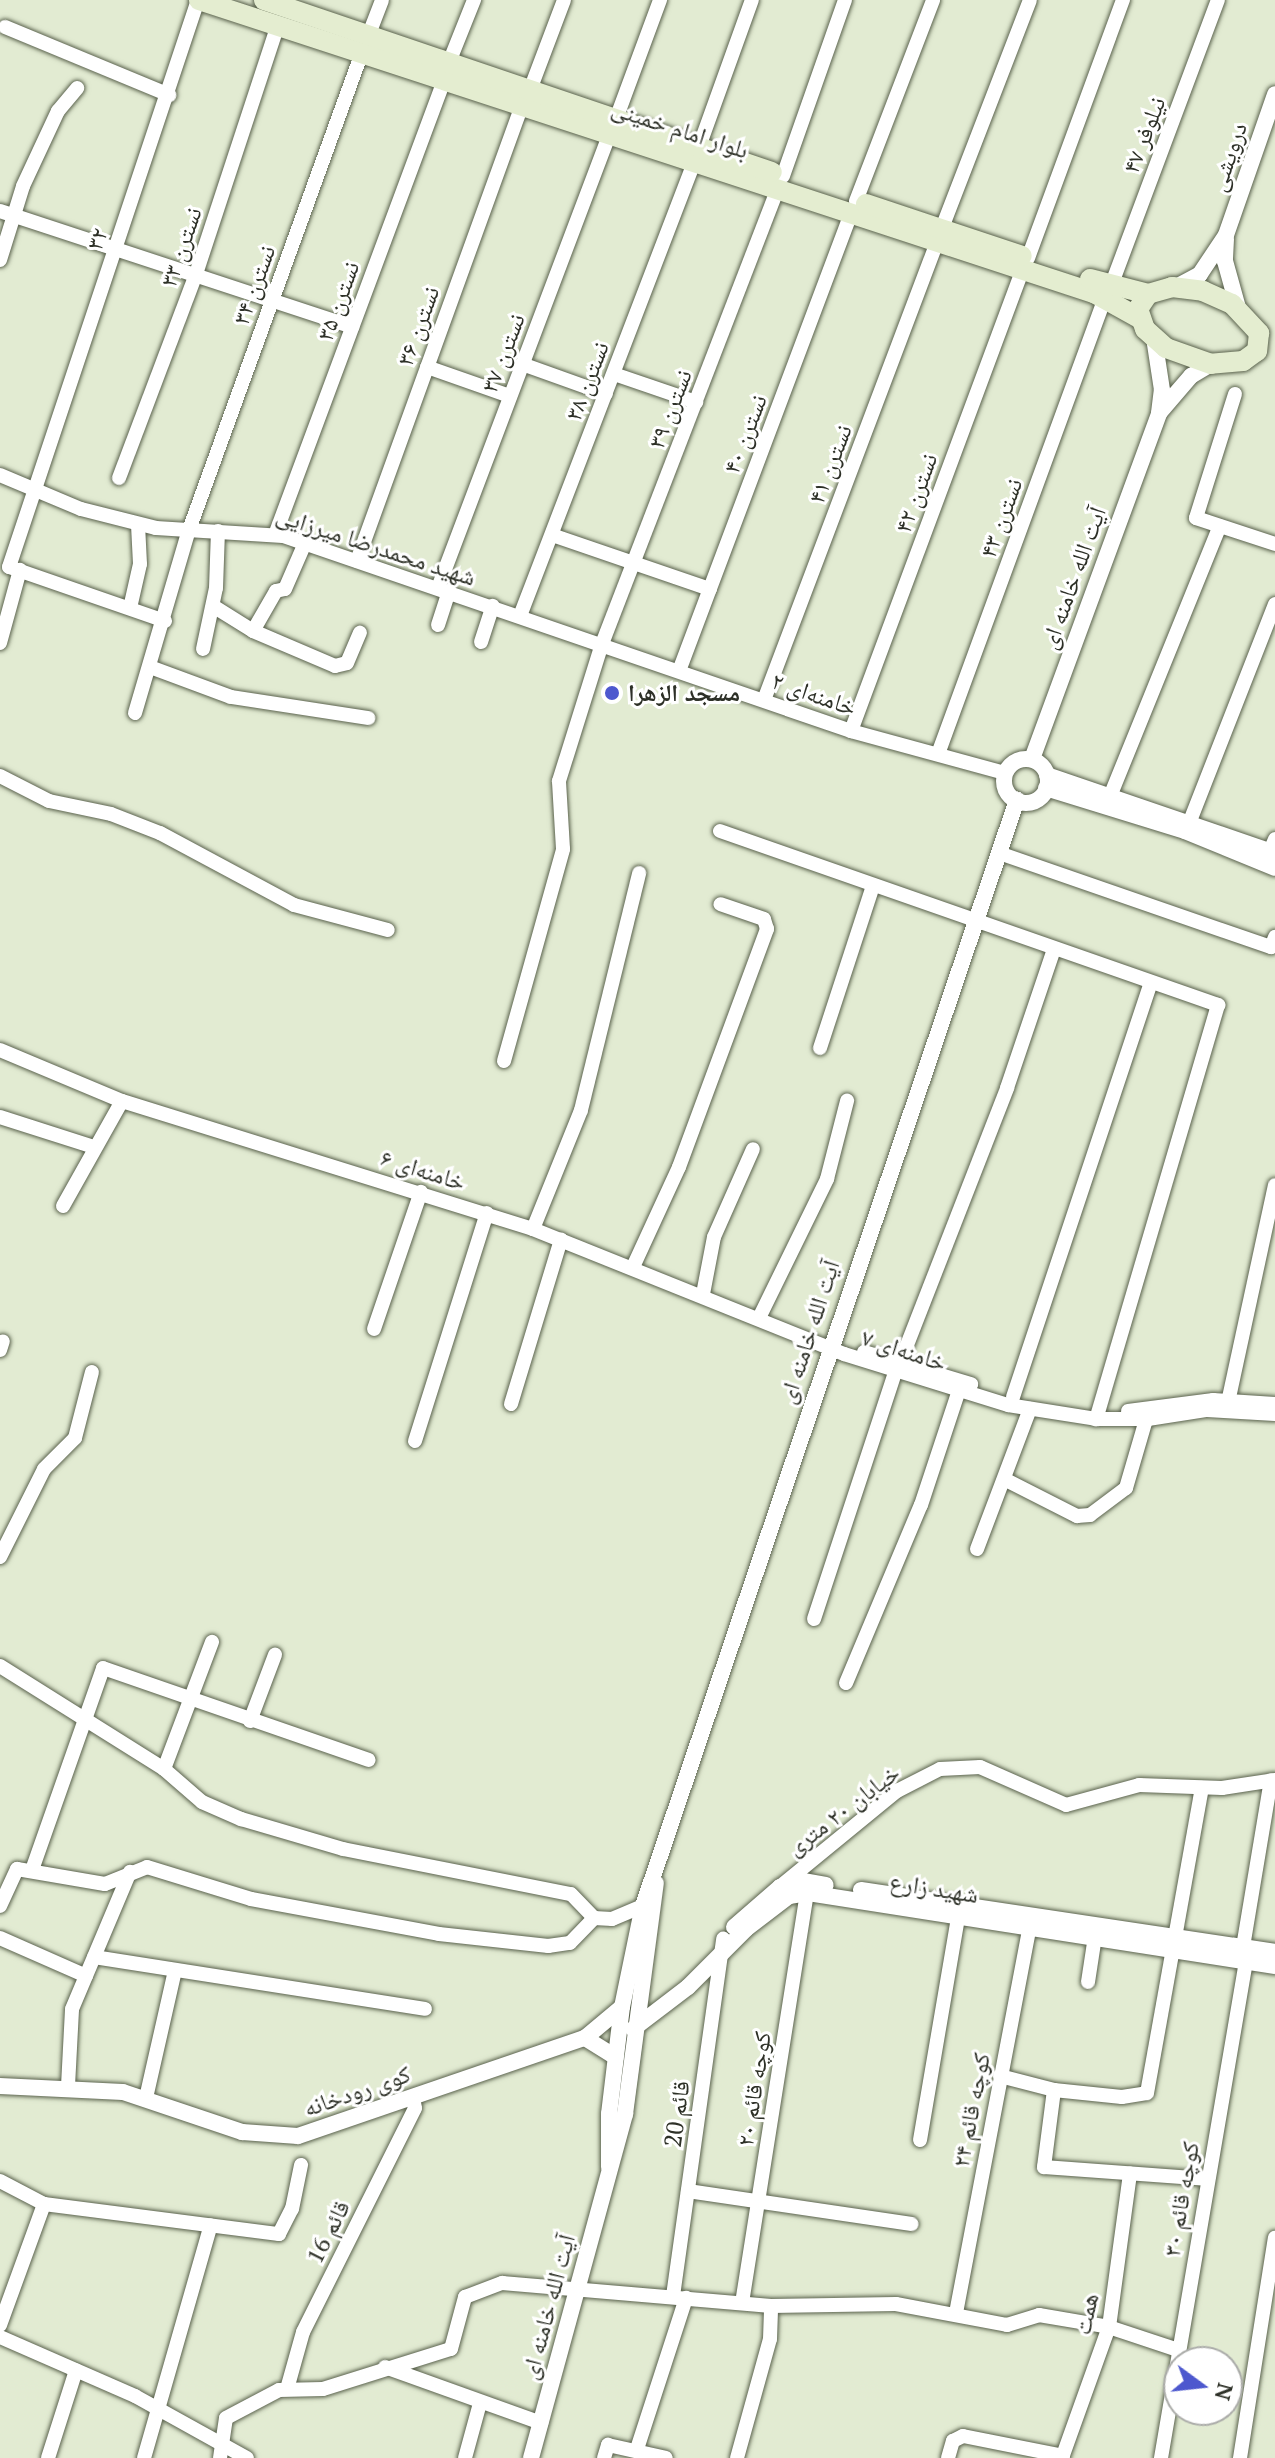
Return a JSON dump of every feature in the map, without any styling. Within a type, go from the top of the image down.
[{"type":"main road","name":"بلوار امام خمینی","points":[[198,0],[443,83],[525,99],[613,126],[1108,292],[1148,294]]},
{"type":"main road","name":"بلوار امام خمینی","points":[[264,0],[286,4],[450,60],[525,99]]},
{"type":"main road","points":[[1275,342],[1238,308],[1203,291],[1176,287],[1148,294],[1138,309],[1139,318],[1154,338],[1180,355],[1211,364],[1275,359]]},
{"type":"main road","name":"بلوار امام خمینی","points":[[1108,292],[1139,318]]},
{"type":"main road","points":[[1243,361],[1260,342],[1253,323]]},
{"type":"street","name":"۳۲","points":[[0,643],[10,568],[31,489],[116,252],[198,0]]},
{"type":"street","points":[[369,34],[382,0]]},
{"type":"street","points":[[450,60],[474,0]]},
{"type":"street","name":"نسترن ۳۶","points":[[357,561],[564,0]]},
{"type":"street","name":"نسترن ۳۷","points":[[438,625],[444,590],[510,396],[660,0]]},
{"type":"street","name":"نسترن ۳۸","points":[[520,616],[697,154],[752,0]]},
{"type":"street","name":"نسترن ۳۹","points":[[504,1061],[563,849],[559,781],[602,644],[780,183],[845,0]]},
{"type":"street","name":"نسترن ۴۰","points":[[679,671],[933,0]]},
{"type":"street","name":"نسترن ۴۱","points":[[764,700],[1030,0]]},
{"type":"street","name":"نسترن ۴۲","points":[[851,731],[1123,0]]},
{"type":"street","name":"نیلوفر ۴۷","points":[[1108,292],[1218,0]]},
{"type":"street","name":"نسترن ۳۳","points":[[119,478],[195,277],[277,27]]},
{"type":"street","points":[[2,29],[169,95]]},
{"type":"street","name":"نسترن ۳۴","points":[[135,713],[165,621],[189,530],[361,55]]},
{"type":"street","name":"نسترن ۳۵","points":[[275,535],[443,83]]},
{"type":"street","points":[[0,260],[7,213],[58,111],[77,88]]},
{"type":"street","name":"درویشی","points":[[1226,235],[1275,94]]},
{"type":"street","points":[[7,213],[116,252],[352,327]]},
{"type":"street","points":[[1176,287],[1200,274],[1226,235]]},
{"type":"street","points":[[1226,235],[1225,261],[1238,308]]},
{"type":"street","name":"نسترن ۴۳","points":[[938,754],[1108,292]]},
{"type":"street","points":[[1154,338],[1162,390],[1159,413]]},
{"type":"street","points":[[522,364],[606,394]]},
{"type":"street","points":[[1159,413],[1191,376],[1211,364]]},
{"type":"street","points":[[427,367],[510,396]]},
{"type":"street","points":[[614,374],[696,402]]},
{"type":"street","points":[[1235,394],[1196,518],[1275,544]]},
{"type":"street","name":"آیت الله خامنه ای","points":[[1032,759],[1159,413]]},
{"type":"street","name":"شهید محمدرضا میرزایی","points":[[0,475],[31,489],[138,524],[275,535],[305,543],[520,616]]},
{"type":"street","points":[[130,608],[140,564],[138,524]]},
{"type":"street","points":[[1111,794],[1220,526]]},
{"type":"street","points":[[203,649],[213,606],[218,531]]},
{"type":"street","points":[[552,535],[710,589]]},
{"type":"street","points":[[253,631],[276,591],[285,589],[305,543]]},
{"type":"street","points":[[10,568],[165,621]]},
{"type":"street","points":[[1190,821],[1275,604]]},
{"type":"street","points":[[213,606],[253,631],[341,666],[360,633]]},
{"type":"street","points":[[481,642],[493,606]]},
{"type":"street","name":"خامنه‌ای ۲","points":[[520,616],[851,731],[1005,773]]},
{"type":"street","points":[[150,667],[231,697],[368,718]]},
{"type":"street","points":[[1046,782],[1034,801],[1017,800],[1007,792],[1005,773],[1013,763],[1032,759],[1046,782],[1185,831],[1275,868]]},
{"type":"street","points":[[0,776],[49,801],[111,814],[160,833],[294,905],[388,930]]},
{"type":"street","points":[[1046,782],[1111,794],[1273,848]]},
{"type":"street","name":"آیت الله خامنه ای","points":[[531,2458],[625,2114],[630,2016],[643,1906],[656,1882],[829,1344],[1017,800]]},
{"type":"street","points":[[720,831],[1150,984],[1218,1005],[1096,1414]]},
{"type":"street","points":[[999,853],[1273,942]]},
{"type":"street","points":[[533,1229],[581,1110],[639,873]]},
{"type":"street","points":[[820,1048],[873,886]]},
{"type":"street","points":[[633,1267],[679,1167],[767,929],[764,919],[720,904]]},
{"type":"street","points":[[814,1619],[897,1368],[1007,1088],[1054,949]]},
{"type":"street","points":[[1013,1397],[1150,984]]},
{"type":"street","name":"خامنه‌ای ۶","points":[[0,1050],[122,1101],[533,1229],[829,1344]]},
{"type":"street","points":[[63,1206],[122,1101]]},
{"type":"street","points":[[760,1316],[827,1179],[847,1101]]},
{"type":"street","points":[[0,1117],[94,1147]]},
{"type":"street","points":[[703,1294],[714,1237],[753,1149]]},
{"type":"street","points":[[1227,1406],[1275,1185]]},
{"type":"street","points":[[374,1329],[421,1192]]},
{"type":"street","points":[[415,1441],[487,1213]]},
{"type":"street","points":[[511,1404],[561,1239]]},
{"type":"street","name":"خامنه‌ای ۷","points":[[829,1344],[959,1390],[1030,1409],[1148,1414],[1275,1404]]},
{"type":"street","name":"خامنه‌ای ۷","points":[[897,1368],[1096,1414]]},
{"type":"street","points":[[0,1557],[44,1469],[75,1438],[92,1372]]},
{"type":"street","points":[[846,1683],[921,1505],[959,1390]]},
{"type":"street","name":"خامنه‌ای ۷","points":[[1227,1406],[1275,1414]]},
{"type":"street","points":[[977,1549],[1006,1480],[1030,1409]]},
{"type":"street","points":[[1006,1480],[1077,1516],[1090,1515],[1126,1488],[1148,1414]]},
{"type":"street","points":[[164,1769],[194,1698],[212,1642]]},
{"type":"street","points":[[250,1721],[275,1655]]},
{"type":"street","points":[[0,1666],[164,1769],[202,1802],[241,1819],[343,1849],[571,1894],[594,1918],[612,1919],[643,1906]]},
{"type":"street","points":[[0,1905],[24,1870],[86,1720],[103,1668],[369,1760]]},
{"type":"street","name":"خیابان ۲۰ متری","points":[[780,1895],[897,1791],[940,1769],[980,1767],[1066,1805],[1139,1785],[1202,1788],[1273,1780]]},
{"type":"street","name":"کوچه قائم ۳۰","points":[[1179,2346],[1273,1780]]},
{"type":"street","points":[[1000,2076],[1054,2090],[1122,2097],[1147,2093],[1202,1788]]},
{"type":"street","points":[[24,1870],[105,1884],[147,1867],[251,1899],[439,1934],[548,1946],[570,1943],[594,1918]]},
{"type":"street","points":[[68,2086],[72,2009],[131,1872]]},
{"type":"street","name":"آیت الله خامنه ای","points":[[609,2167],[616,2057],[630,2016],[657,1904],[656,1882]]},
{"type":"street","name":"شهید زارع","points":[[780,1895],[808,1887],[1245,1954],[1275,1952]]},
{"type":"street","name":"کوچه قائم ۲۰","points":[[742,2303],[808,1887]]},
{"type":"street","points":[[585,2038],[630,2016],[682,1980],[780,1895]]},
{"type":"street","points":[[920,2140],[958,1911]]},
{"type":"street","name":"کوچه قائم ۲۴","points":[[956,2313],[1030,1922]]},
{"type":"street","points":[[1088,1982],[1095,1931]]},
{"type":"street","points":[[0,1938],[86,1976]]},
{"type":"street","name":"قائم 20","points":[[637,2449],[680,2297],[688,2191],[723,1945]]},
{"type":"street","name":"شهید زارع","points":[[1245,1954],[1275,1966]]},
{"type":"street","points":[[94,1957],[425,2009]]},
{"type":"street","points":[[146,2098],[175,1970]]},
{"type":"street","points":[[585,2038],[616,2057]]},
{"type":"street","name":"کوی رودخانه","points":[[0,2086],[68,2086],[146,2098],[204,2122],[267,2137],[323,2131],[585,2038]]},
{"type":"street","points":[[1054,2090],[1044,2167],[1206,2179]]},
{"type":"street","name":"قائم 16","points":[[287,2389],[303,2332],[415,2108],[413,2098]]},
{"type":"street","points":[[0,2181],[44,2204],[279,2234],[292,2209],[301,2165]]},
{"type":"street","name":"همت","points":[[1062,2457],[1109,2327],[1130,2173]]},
{"type":"street","points":[[688,2191],[912,2224]]},
{"type":"street","points":[[0,2325],[44,2204]]},
{"type":"street","points":[[144,2458],[211,2225]]},
{"type":"street","points":[[1240,2458],[1275,2238]]},
{"type":"street","points":[[221,2452],[226,2418],[287,2389],[323,2389],[385,2367],[451,2349],[465,2297],[480,2288],[502,2283],[579,2287],[771,2306],[896,2304],[1007,2325],[1039,2315],[1109,2327],[1166,2346]]},
{"type":"street","points":[[737,2458],[770,2339],[771,2306]]},
{"type":"street","points":[[0,2337],[157,2410],[221,2452],[247,2458]]},
{"type":"street","points":[[385,2367],[541,2423]]},
{"type":"street","points":[[48,2458],[76,2370]]},
{"type":"street","points":[[465,2458],[480,2403]]},
{"type":"street","name":"کوچه قائم ۳۰","points":[[1161,2458],[1166,2426]]},
{"type":"street","points":[[948,2458],[957,2436],[1011,2453],[1062,2457]]},
{"type":"street","points":[[606,2452],[637,2449],[666,2458]]},
{"type":"place","name":"مسجد الزهرا","points":[[612,693]]}]
